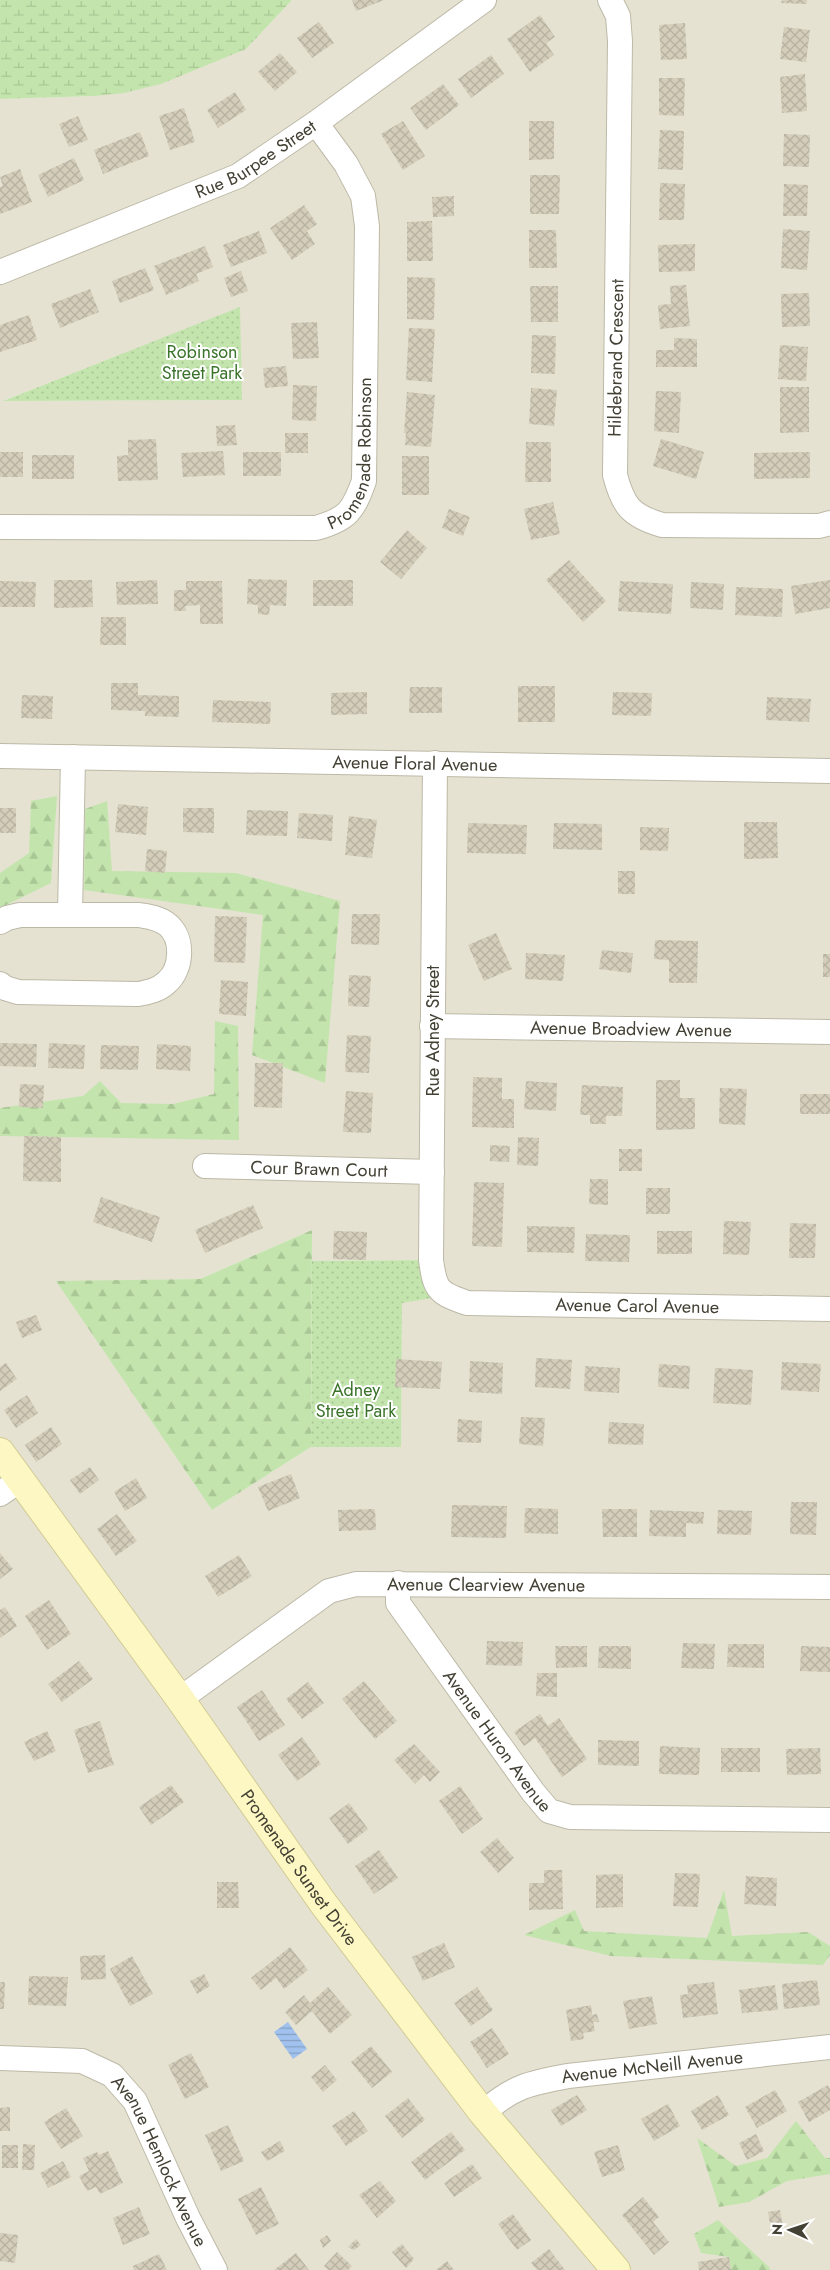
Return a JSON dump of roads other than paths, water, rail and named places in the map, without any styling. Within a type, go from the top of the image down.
[{"type":"street","name":"Rue Burpee Street","points":[[0,272],[238,176],[316,123],[484,0]]},
{"type":"street","name":"Hildebrand Crescent","points":[[610,0],[618,16],[620,41],[615,475],[620,494],[627,507],[643,519],[662,525],[819,526],[830,523]]},
{"type":"street","name":"Promenade Robinson","points":[[0,527],[316,528],[336,522],[355,506],[364,481],[366,226],[363,196],[346,164],[316,123]]},
{"type":"street","name":"Avenue Floral Avenue","points":[[0,756],[830,771]]},
{"type":"street","points":[[70,915],[73,757]]},
{"type":"street","name":"Rue Adney Street","points":[[435,763],[430,1260],[434,1281],[444,1296]]},
{"type":"street","points":[[0,922],[20,915],[139,915],[156,918],[169,926],[177,938],[179,954],[176,969],[167,982],[154,990],[138,994],[18,992],[4,988],[0,984]]},
{"type":"street","name":"Avenue Broadview Avenue","points":[[432,1026],[830,1032]]},
{"type":"street","name":"Cour Brawn Court","points":[[204,1166],[432,1172]]},
{"type":"street","name":"Avenue Carol Avenue","points":[[444,1296],[467,1303],[830,1309]]},
{"type":"street","name":"Promenade Sunset Drive","points":[[0,1452],[10,1487],[180,1699],[323,1903],[483,2113],[616,2270]]},
{"type":"street","name":"Avenue Huron Avenue","points":[[398,1583],[398,1604],[533,1792],[549,1811],[570,1817],[830,1820]]},
{"type":"street","name":"Avenue Clearview Avenue","points":[[180,1699],[329,1591],[356,1584],[830,1587]]},
{"type":"street","name":"Avenue McNeill Avenue","points":[[483,2113],[510,2091],[533,2082],[568,2076],[830,2047]]},
{"type":"street","name":"Avenue Hemlock Avenue","points":[[0,2058],[82,2061],[112,2075],[135,2101],[188,2218],[215,2270]]},
{"type":"water","points":[[288,2022],[307,2049],[293,2059],[274,2032]]},
{"type":"park label","name":"Robinson Street Park","points":[[202,362]]},
{"type":"park label","name":"Adney Street Park","points":[[356,1400]]}]
